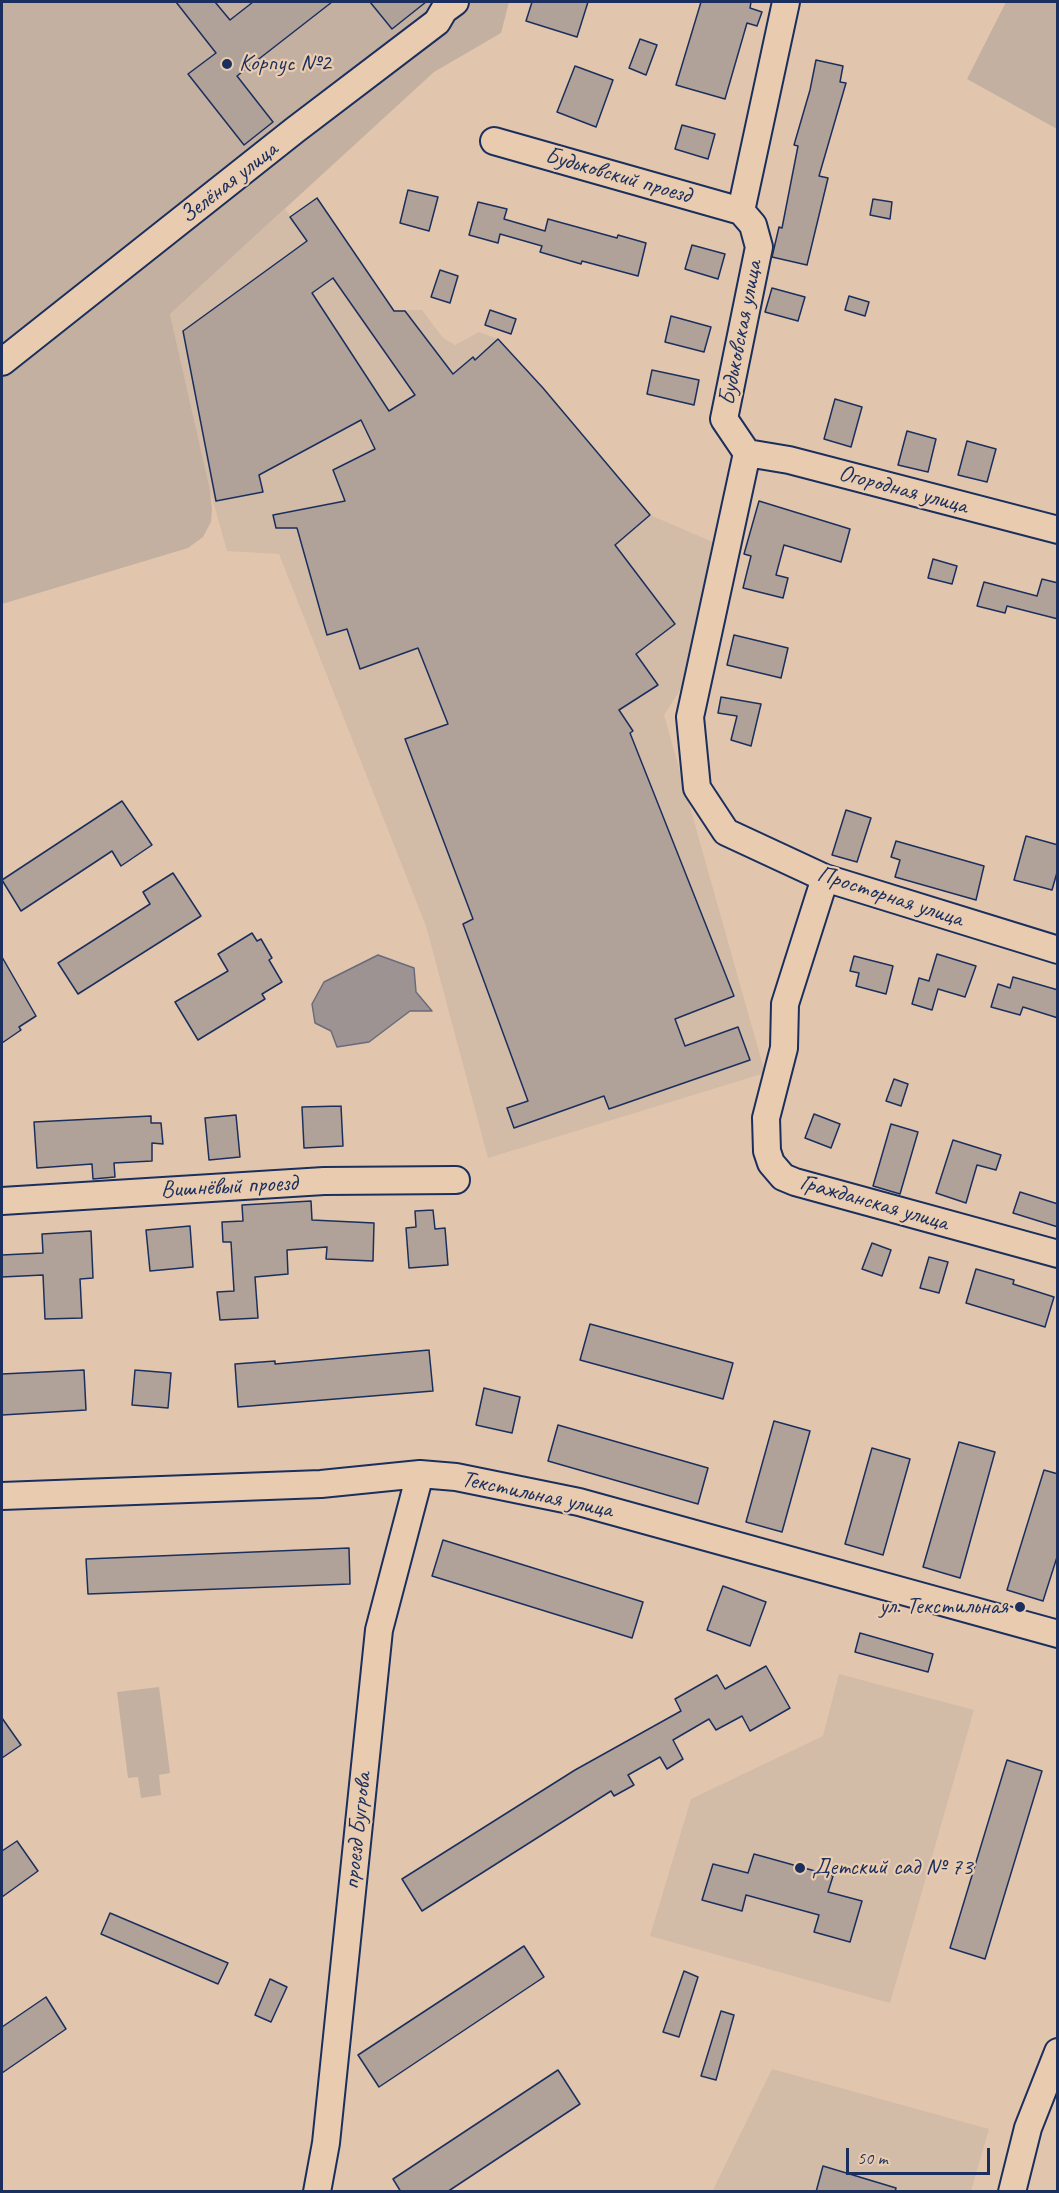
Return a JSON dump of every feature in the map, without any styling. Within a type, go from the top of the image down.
[{"type":"street","name":"Зелёная улица","points":[[2,363],[295,130],[437,22],[444,10],[455,2]]},
{"type":"street","points":[[741,211],[786,2]]},
{"type":"street","name":"Будьковский проезд","points":[[494,141],[741,211]]},
{"type":"street","name":"Будьковская улица","points":[[741,211],[753,225],[759,247],[724,419],[747,453]]},
{"type":"street","name":"Огородная улица","points":[[747,453],[789,460],[1058,530]]},
{"type":"street","name":"Просторная улица","points":[[747,453],[690,717],[697,788],[726,832],[825,878],[1058,950]]},
{"type":"street","name":"Гражданская улица","points":[[825,878],[785,1004],[784,1048],[766,1118],[767,1151],[771,1163],[783,1177],[795,1182],[1058,1254]]},
{"type":"street","name":"Вишнёвый проезд","points":[[2,1201],[324,1181],[456,1180]]},
{"type":"street","name":"Текстильная улица","points":[[2,1496],[321,1484],[420,1474],[456,1477],[579,1502],[1058,1634]]},
{"type":"street","name":"проезд Бугрова","points":[[318,2192],[326,2143],[379,1630],[420,1474]]},
{"type":"street","points":[[1012,2192],[1028,2128],[1058,2052]]},
{"type":"shaded area","points":[[2,2],[509,2],[501,33],[434,72],[170,314],[210,490],[211,522],[203,537],[188,548],[2,604]]},
{"type":"shaded area","points":[[1006,2],[1057,2],[1057,129],[967,79]]},
{"type":"shaded area","points":[[317,198],[394,310],[422,310],[443,338],[455,345],[479,332],[498,339],[543,388],[650,515],[722,546],[696,665],[664,715],[765,1073],[488,1158],[426,926],[279,554],[227,551],[210,490],[170,314],[285,209],[291,217]]},
{"type":"shaded area","points":[[378,955],[414,968],[416,992],[432,1011],[410,1011],[369,1042],[337,1047],[331,1031],[315,1023],[312,1004],[324,982]]},
{"type":"shaded area","name":"Детский сад № 73","points":[[839,1674],[974,1710],[890,2003],[650,1936],[691,1799],[823,1736]]},
{"type":"shaded area","points":[[159,1687],[170,1773],[159,1775],[161,1795],[141,1798],[138,1777],[128,1778],[117,1692]]},
{"type":"shaded area","points":[[772,2069],[989,2129],[971,2191],[712,2192]]},
{"type":"building","name":"Корпус №2","points":[[176,2],[215,2],[230,20],[253,2],[332,2],[237,76],[273,122],[244,145],[188,74],[216,53]]},
{"type":"building","name":"Корпус №2","points":[[370,2],[426,2],[392,29]]},
{"type":"building","points":[[532,2],[588,2],[577,37],[526,21]]},
{"type":"building","points":[[701,2],[751,2],[750,8],[762,12],[757,26],[747,23],[725,99],[676,85]]},
{"type":"building","points":[[640,39],[657,45],[646,75],[629,68]]},
{"type":"building","points":[[816,60],[843,66],[840,82],[846,83],[819,176],[828,178],[807,265],[772,257],[779,227],[782,228],[798,146],[794,145]]},
{"type":"building","points":[[575,66],[613,80],[596,127],[557,112]]},
{"type":"building","points":[[682,125],[715,134],[708,159],[675,149]]},
{"type":"building","points":[[408,190],[438,197],[429,231],[400,223]]},
{"type":"building","points":[[317,198],[394,311],[405,311],[453,374],[473,357],[475,360],[498,339],[543,388],[650,515],[615,545],[675,624],[636,654],[658,685],[619,710],[633,731],[630,733],[734,996],[675,1019],[685,1046],[738,1027],[750,1060],[609,1109],[604,1096],[514,1128],[507,1108],[528,1101],[463,924],[473,919],[405,739],[448,724],[418,648],[360,669],[347,629],[327,635],[297,528],[276,528],[273,515],[345,501],[333,470],[375,449],[361,420],[259,475],[263,492],[216,501],[183,331],[307,241],[290,217]],"holes":[[[333,278],[415,395],[389,411],[312,293]]]},
{"type":"building","points":[[873,199],[892,202],[890,219],[870,215]]},
{"type":"building","points":[[478,202],[507,209],[504,219],[545,231],[548,219],[617,238],[618,235],[646,243],[638,276],[582,261],[581,264],[540,252],[542,246],[500,234],[498,243],[469,235]]},
{"type":"building","points":[[692,245],[725,254],[718,279],[685,269]]},
{"type":"building","points":[[440,270],[458,276],[450,303],[431,297]]},
{"type":"building","points":[[772,288],[805,297],[798,321],[765,312]]},
{"type":"building","points":[[849,296],[869,302],[865,316],[845,310]]},
{"type":"building","points":[[490,310],[516,319],[511,334],[485,325]]},
{"type":"building","points":[[671,316],[711,327],[704,352],[665,342]]},
{"type":"building","points":[[652,370],[699,380],[694,405],[647,394]]},
{"type":"building","points":[[835,399],[862,407],[851,447],[824,439]]},
{"type":"building","points":[[907,431],[936,439],[928,472],[898,465]]},
{"type":"building","points":[[967,441],[996,449],[987,482],[958,475]]},
{"type":"building","points":[[759,501],[850,529],[841,562],[784,545],[776,575],[788,578],[783,598],[743,588],[751,556],[744,554]]},
{"type":"building","points":[[933,559],[957,566],[952,584],[928,578]]},
{"type":"building","points":[[1042,579],[1058,583],[1058,619],[1007,606],[1005,613],[977,606],[984,582],[1037,596]]},
{"type":"building","points":[[734,635],[788,648],[781,678],[727,665]]},
{"type":"building","points":[[721,697],[761,704],[751,746],[731,740],[737,716],[718,713]]},
{"type":"building","points":[[122,801],[152,845],[121,866],[112,851],[21,911],[2,880]]},
{"type":"building","points":[[846,810],[871,818],[857,862],[832,855]]},
{"type":"building","points":[[1026,836],[1058,845],[1058,869],[1052,890],[1014,880]]},
{"type":"building","points":[[896,841],[984,866],[976,900],[895,877],[900,860],[891,857]]},
{"type":"building","points":[[173,873],[201,916],[78,994],[58,963],[150,904],[143,892]]},
{"type":"building","points":[[252,933],[257,941],[261,939],[272,958],[269,960],[282,982],[262,994],[265,999],[198,1040],[175,1002],[228,971],[218,954]]},
{"type":"building","points":[[937,954],[976,966],[965,997],[938,989],[932,1010],[912,1004],[919,978],[929,981]]},
{"type":"building","points":[[854,956],[893,966],[886,994],[856,986],[859,973],[850,971]]},
{"type":"building","points":[[2,957],[36,1016],[19,1027],[21,1030],[2,1043]]},
{"type":"building","points":[[1013,977],[1058,990],[1058,1018],[1023,1007],[1020,1015],[991,1007],[998,984],[1010,988]]},
{"type":"building","points":[[894,1079],[908,1084],[901,1106],[886,1101]]},
{"type":"building","points":[[341,1106],[343,1146],[304,1148],[302,1107]]},
{"type":"building","points":[[814,1114],[840,1124],[831,1148],[805,1138]]},
{"type":"building","points":[[236,1115],[240,1157],[209,1160],[205,1118]]},
{"type":"building","points":[[151,1116],[151,1123],[161,1123],[163,1144],[152,1143],[152,1161],[114,1163],[115,1177],[93,1179],[92,1164],[37,1168],[34,1122]]},
{"type":"building","points":[[891,1124],[918,1132],[900,1194],[873,1186]]},
{"type":"building","points":[[953,1140],[1001,1155],[996,1170],[977,1165],[966,1203],[936,1193]]},
{"type":"building","points":[[1020,1192],[1058,1204],[1058,1227],[1013,1213]]},
{"type":"building","points":[[311,1201],[312,1220],[374,1223],[373,1261],[326,1259],[327,1247],[287,1250],[288,1274],[255,1277],[258,1318],[220,1320],[217,1292],[234,1291],[231,1242],[223,1242],[222,1222],[243,1221],[242,1205]]},
{"type":"building","points":[[433,1210],[435,1229],[445,1228],[448,1265],[409,1268],[406,1228],[416,1227],[415,1211]]},
{"type":"building","points":[[190,1226],[193,1267],[150,1271],[146,1230]]},
{"type":"building","points":[[91,1231],[93,1278],[80,1279],[82,1318],[45,1319],[43,1275],[2,1277],[2,1255],[43,1253],[42,1234]]},
{"type":"building","points":[[872,1243],[891,1250],[882,1276],[862,1269]]},
{"type":"building","points":[[929,1257],[948,1262],[939,1293],[920,1288]]},
{"type":"building","points":[[976,1269],[1014,1280],[1013,1284],[1054,1297],[1045,1327],[966,1303]]},
{"type":"building","points":[[590,1324],[733,1363],[723,1399],[580,1360]]},
{"type":"building","points":[[429,1350],[433,1391],[238,1407],[235,1364],[275,1361],[275,1364]]},
{"type":"building","points":[[84,1370],[86,1410],[2,1415],[2,1374]]},
{"type":"building","points":[[135,1370],[171,1373],[168,1408],[132,1405]]},
{"type":"building","points":[[484,1388],[520,1397],[512,1433],[476,1425]]},
{"type":"building","points":[[774,1421],[810,1431],[782,1532],[746,1522]]},
{"type":"building","points":[[558,1425],[708,1468],[698,1504],[548,1461]]},
{"type":"building","points":[[959,1442],[995,1452],[960,1578],[923,1567]]},
{"type":"building","points":[[872,1448],[910,1459],[883,1555],[845,1544]]},
{"type":"building","points":[[1044,1470],[1058,1474],[1058,1554],[1043,1601],[1007,1590]]},
{"type":"building","points":[[443,1540],[643,1602],[632,1638],[432,1576]]},
{"type":"building","points":[[349,1548],[350,1584],[88,1594],[86,1559]]},
{"type":"building","points":[[723,1586],[766,1602],[750,1646],[707,1630]]},
{"type":"building","points":[[860,1633],[933,1654],[928,1672],[855,1652]]},
{"type":"building","points":[[766,1666],[790,1708],[750,1731],[742,1716],[716,1730],[709,1719],[673,1740],[683,1759],[667,1769],[660,1757],[628,1775],[634,1785],[614,1796],[611,1791],[422,1911],[402,1879],[575,1770],[681,1711],[675,1699],[717,1675],[725,1689]]},
{"type":"building","points":[[2,1718],[21,1745],[2,1758]]},
{"type":"building","points":[[1007,1760],[1042,1771],[985,1959],[950,1948]]},
{"type":"building","points":[[17,1841],[38,1871],[2,1897],[2,1851]]},
{"type":"building","points":[[754,1854],[833,1876],[828,1892],[862,1901],[850,1942],[814,1932],[819,1915],[746,1895],[742,1911],[702,1900],[713,1864],[748,1873]]},
{"type":"building","points":[[110,1913],[228,1963],[218,1984],[101,1934]]},
{"type":"building","points":[[524,1946],[544,1977],[379,2087],[358,2055]]},
{"type":"building","points":[[684,1971],[698,1977],[679,2037],[663,2032]]},
{"type":"building","points":[[270,1979],[287,1987],[271,2022],[255,2015]]},
{"type":"building","points":[[46,1997],[66,2029],[2,2073],[2,2027]]},
{"type":"building","points":[[721,2011],[734,2015],[716,2080],[701,2076]]},
{"type":"building","points":[[558,2070],[580,2104],[447,2192],[401,2192],[393,2179]]},
{"type":"building","points":[[823,2166],[896,2188],[895,2192],[816,2192]]},
{"type":"place","name":"Корпус №2","points":[[227,64]]},
{"type":"place","name":"ул. Текстильная","points":[[1020,1607]]},
{"type":"place","name":"Детский сад № 73","points":[[800,1868]]}]
